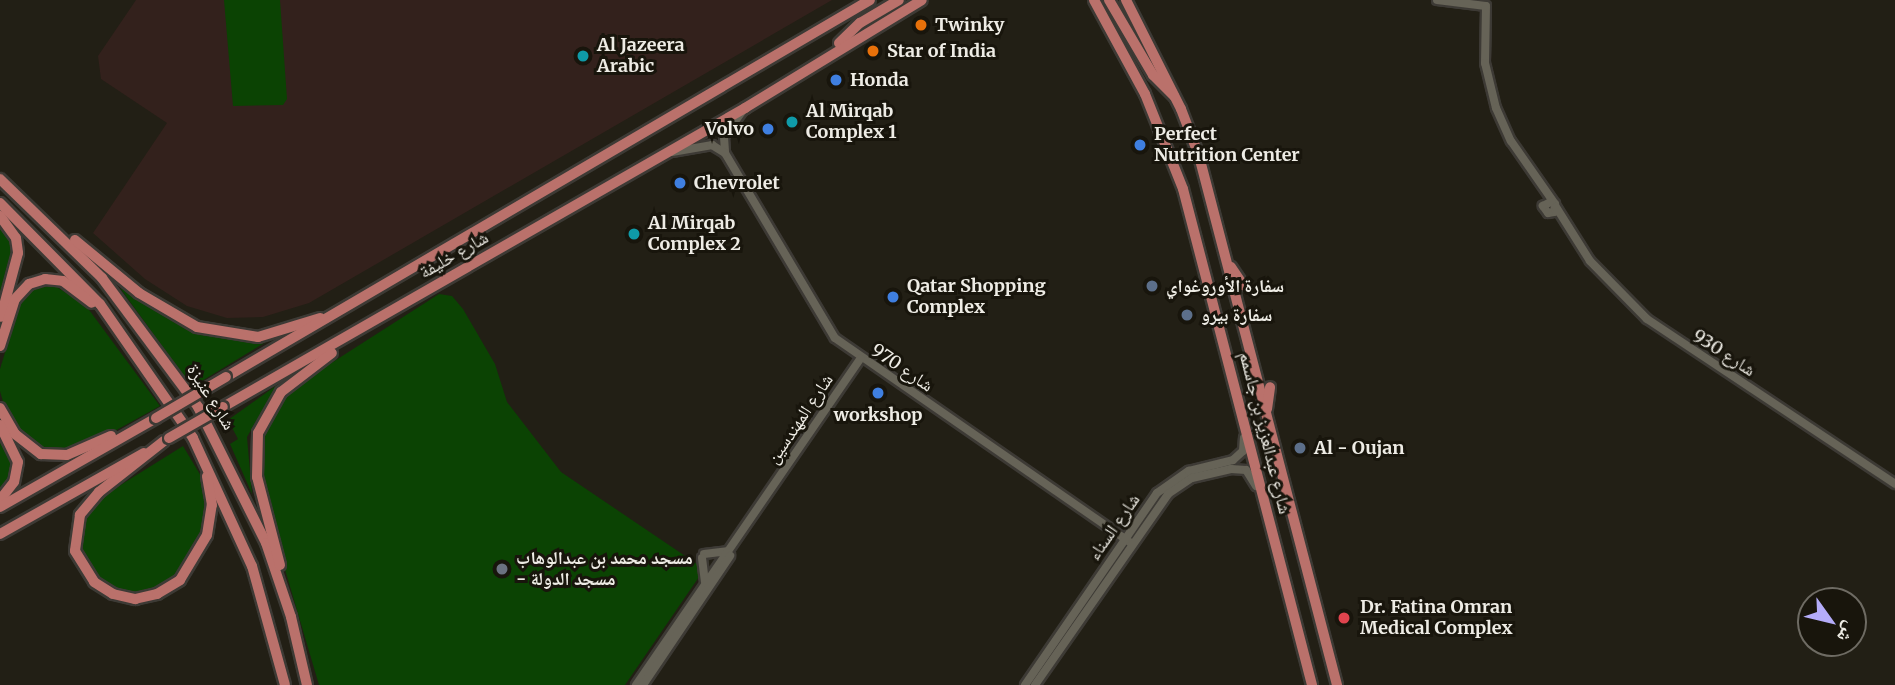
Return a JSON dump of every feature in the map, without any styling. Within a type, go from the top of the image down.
[{"type":"main road","name":"شارع خليفة","points":[[0,507],[349,307],[859,3],[870,0]]},
{"type":"main road","points":[[819,61],[860,23],[900,0]]},
{"type":"main road","name":"شارع خليفة","points":[[0,534],[361,331],[745,108],[922,0]]},
{"type":"main road","points":[[1109,0],[1153,75],[1176,98]]},
{"type":"main road","name":"شارع عبدالعزيز بن جاسمم","points":[[1126,0],[1176,98],[1199,156],[1294,530],[1337,685]]},
{"type":"main road","name":"شارع عبدالعزيز بن جاسمم","points":[[1096,3],[1145,94],[1183,189],[1312,685]]},
{"type":"main road","name":"شارع عنيزة","points":[[0,180],[52,226],[129,309],[198,407],[245,495],[283,592],[307,685]]},
{"type":"main road","name":"شارع عنيزة","points":[[0,203],[76,276],[120,329],[196,443],[252,566],[285,685]]},
{"type":"main road","points":[[0,216],[16,237],[18,253],[0,320]]},
{"type":"main road","points":[[52,226],[156,304],[219,333],[242,338],[269,336],[349,307]]},
{"type":"main road","points":[[1226,257],[1243,285]]},
{"type":"main road","points":[[0,346],[19,292],[45,279],[68,284],[120,329]]},
{"type":"main road","points":[[283,592],[279,560],[257,477],[258,433],[270,406],[287,386],[361,331]]},
{"type":"main road","points":[[1266,418],[1269,387]]},
{"type":"main road","points":[[0,408],[21,440],[47,456],[75,452],[153,420]]},
{"type":"main road","points":[[0,425],[18,462],[14,482],[0,500]]},
{"type":"main road","points":[[167,440],[88,503],[75,529],[75,551],[82,569],[94,582],[121,597],[142,598],[166,590],[180,580],[200,553],[212,505],[196,443]]},
{"type":"main road","points":[[1294,530],[1308,541]]},
{"type":"street","name":"شارع 930","points":[[1437,0],[1486,6],[1485,63],[1496,108],[1551,206],[1605,279],[1647,319],[1895,484]]},
{"type":"street","points":[[725,153],[723,142],[745,108]]},
{"type":"street","points":[[702,146],[728,131]]},
{"type":"street","points":[[669,152],[712,145],[725,153]]},
{"type":"street","name":"شارع 970","points":[[725,153],[815,309],[840,344],[1128,541]]},
{"type":"street","name":"شارع المهندسين","points":[[643,685],[860,359]]},
{"type":"street","name":"شارع السناء","points":[[1216,468],[1240,454],[1244,421]]},
{"type":"street","name":"شارع السناء","points":[[1035,685],[1163,488],[1189,471],[1216,468],[1246,470],[1265,505]]},
{"type":"street","name":"شارع المهندسين","points":[[636,685],[766,497]]},
{"type":"street","name":"شارع السناء","points":[[1025,685],[1128,541]]},
{"type":"street","points":[[703,586],[706,572],[703,556],[727,551]]},
{"type":"shaded area","points":[[136,0],[832,0],[309,303],[263,317],[227,318],[187,306],[145,279],[93,233],[167,123],[101,79],[98,56]]},
{"type":"green space","points":[[224,0],[280,0],[287,99],[283,105],[233,106]]},
{"type":"green space","points":[[0,218],[16,251],[0,314]]},
{"type":"green space","points":[[53,285],[84,303],[160,406],[102,438],[58,452],[43,450],[24,438],[5,409],[0,391],[0,369],[21,300],[31,290]]},
{"type":"green space","points":[[120,288],[206,335],[269,340],[192,387]]},
{"type":"green space","points":[[439,294],[452,296],[463,309],[495,364],[507,402],[561,472],[700,566],[701,574],[625,685],[319,685],[263,495],[258,456],[266,421],[286,392]]},
{"type":"green space","points":[[277,385],[247,437],[252,494],[230,444],[238,439],[228,420]]},
{"type":"green space","points":[[0,430],[16,471],[0,494]]},
{"type":"green space","points":[[183,446],[201,476],[205,506],[201,535],[187,562],[167,583],[144,593],[117,591],[104,585],[80,547],[84,516],[95,501]]},
{"type":"place","name":"Twinky","points":[[921,25]]},
{"type":"place","name":"Star of India","points":[[873,51]]},
{"type":"place","name":"Al Jazeera Arabic","points":[[583,56]]},
{"type":"place","name":"Honda","points":[[836,80]]},
{"type":"place","name":"Al Mirqab Complex 1","points":[[792,122]]},
{"type":"place","name":"Volvo","points":[[768,129]]},
{"type":"place","name":"Perfect Nutrition Center","points":[[1140,145]]},
{"type":"place","name":"Chevrolet","points":[[680,183]]},
{"type":"place","name":"Al Mirqab Complex 2","points":[[634,234]]},
{"type":"place","name":"سفارة الأوروغواي","points":[[1152,286]]},
{"type":"place","name":"Qatar Shopping Complex","points":[[893,297]]},
{"type":"place","name":"سفارة بيرو","points":[[1187,315]]},
{"type":"place","name":"workshop","points":[[878,393]]},
{"type":"place","name":"Al - Oujan","points":[[1300,448]]},
{"type":"place","name":"مسجد محمد بن عبدالوهاب - مسجد الدولة","points":[[502,569]]},
{"type":"place","name":"Dr. Fatina Omran Medical Complex","points":[[1344,618]]}]
